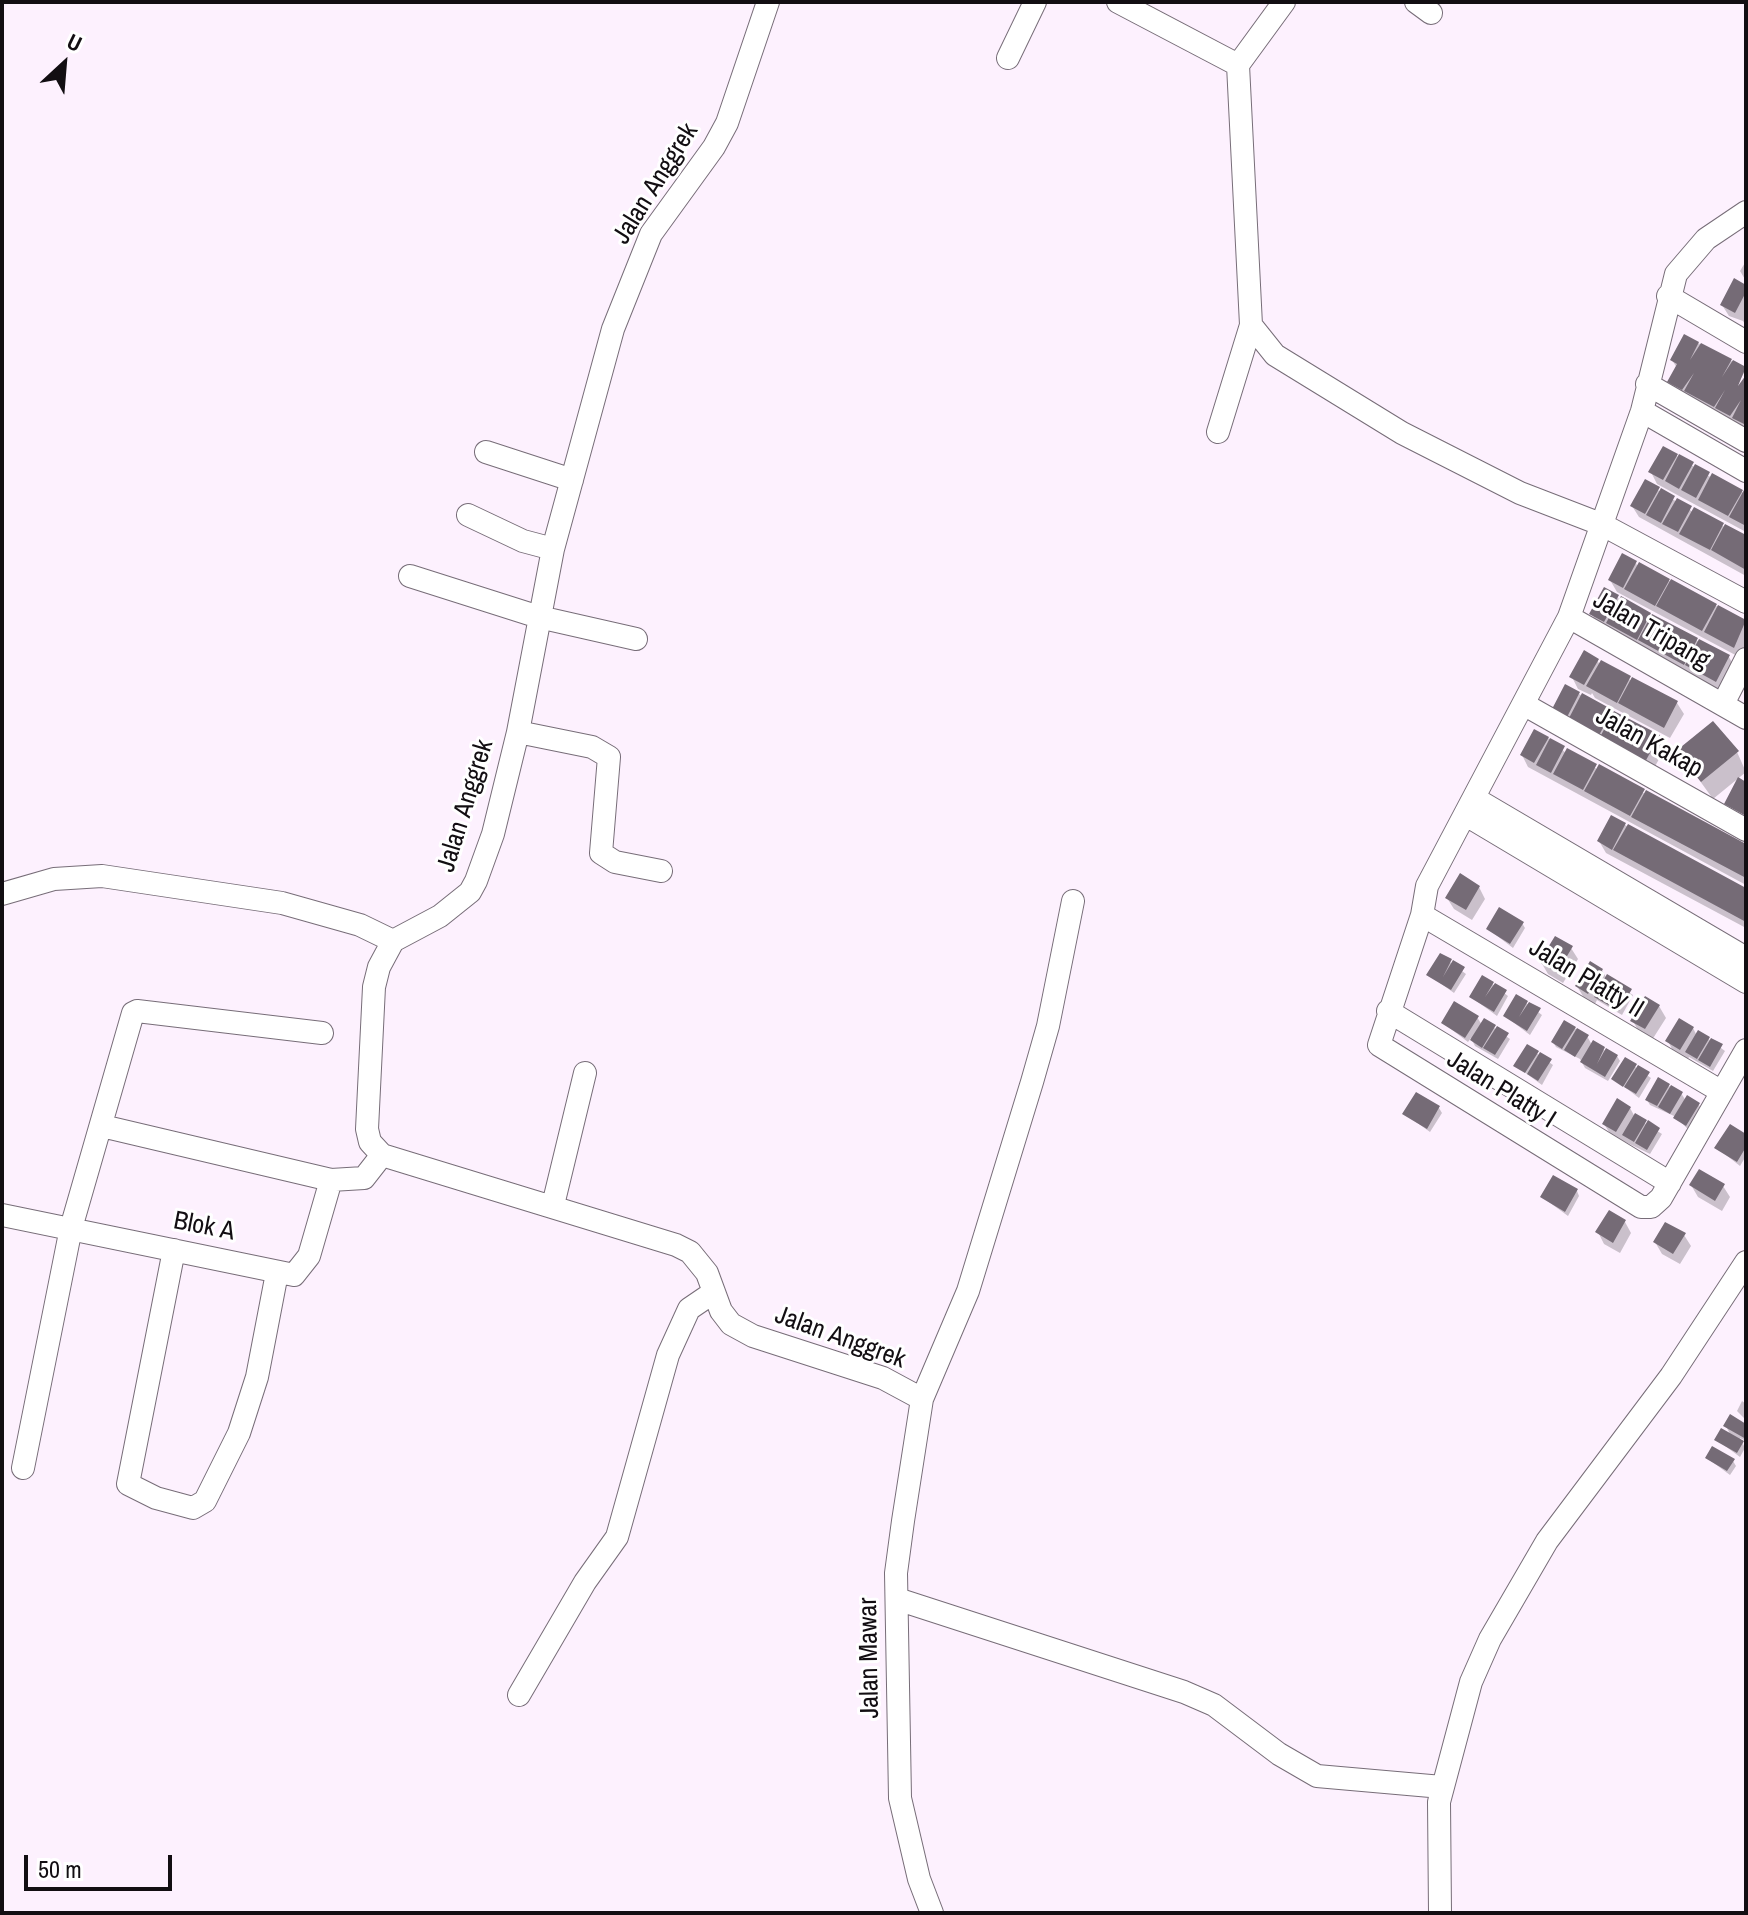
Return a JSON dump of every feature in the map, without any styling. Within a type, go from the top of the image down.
[{"type":"street","name":"Jalan Anggrek","points":[[393,941],[440,916],[470,892],[476,881],[493,834],[518,732],[553,549],[613,329],[651,234],[714,147],[727,123],[768,2]]},
{"type":"street","points":[[1008,58],[1035,2]]},
{"type":"street","points":[[1118,2],[1238,65]]},
{"type":"street","points":[[1218,432],[1251,325],[1238,65],[1284,2]]},
{"type":"street","name":"Jalan Platty I","points":[[1743,218],[1687,257],[1668,296],[1642,411],[1569,617],[1427,886],[1422,915],[1379,1045],[1631,1203],[1651,1207],[1670,1183],[1746,1050]]},
{"type":"street","points":[[1668,296],[1746,342]]},
{"type":"street","points":[[1251,325],[1275,355],[1402,433],[1520,493],[1603,525],[1746,602]]},
{"type":"street","points":[[1647,384],[1746,441]]},
{"type":"street","points":[[1642,411],[1746,471]]},
{"type":"street","points":[[486,452],[572,480]]},
{"type":"street","points":[[468,515],[523,541],[553,549]]},
{"type":"street","points":[[410,576],[539,617],[636,639]]},
{"type":"street","name":"Jalan Tripang","points":[[1569,617],[1746,718]]},
{"type":"street","points":[[1723,704],[1746,659]]},
{"type":"street","name":"Jalan Kakap","points":[[1525,705],[1746,830]]},
{"type":"street","points":[[518,732],[592,747],[609,757],[601,853],[615,862],[661,871]]},
{"type":"street","points":[[1470,806],[1746,958]]},
{"type":"street","points":[[1470,806],[1746,982]]},
{"type":"street","points":[[2,894],[54,879],[102,876],[282,903],[360,925],[393,941],[384,953],[374,987],[367,1129],[370,1142],[382,1155],[364,1178],[331,1180],[102,1126]]},
{"type":"street","name":"Jalan Mawar","points":[[932,1913],[919,1879],[900,1798],[898,1560],[922,1399],[968,1291],[1032,1082],[1048,1026],[1073,901]]},
{"type":"street","name":"Jalan Platty II","points":[[1422,915],[1722,1092]]},
{"type":"street","points":[[23,1468],[71,1228],[131,1018],[137,1011],[322,1033]]},
{"type":"street","points":[[1388,1011],[1670,1183]]},
{"type":"street","points":[[553,1205],[585,1073]]},
{"type":"street","name":"Jalan Anggrek","points":[[382,1155],[553,1205],[690,1252],[707,1273],[731,1324],[753,1336],[861,1370],[922,1399]]},
{"type":"street","points":[[174,1250],[128,1484],[156,1498],[193,1508],[205,1501],[239,1433],[257,1377],[277,1273],[294,1275],[309,1256],[331,1180]]},
{"type":"street","name":"Blok A","points":[[2,1215],[277,1273]]},
{"type":"street","points":[[1440,1913],[1439,1802],[1471,1682],[1507,1606],[1547,1541],[1671,1376],[1746,1262]]},
{"type":"street","points":[[519,1695],[585,1582],[617,1537],[668,1355],[689,1309],[714,1292]]},
{"type":"street","points":[[897,1599],[1184,1692],[1214,1705],[1279,1754],[1317,1776],[1442,1787]]},
{"type":"building","points":[[1734,278],[1746,285],[1746,292],[1735,313],[1720,305]]},
{"type":"building","points":[[1684,334],[1699,342],[1690,360],[1701,343],[1732,359],[1722,377],[1733,360],[1746,367],[1738,386],[1746,375],[1746,425],[1732,418],[1741,400],[1730,416],[1715,408],[1725,390],[1714,407],[1684,391],[1694,373],[1682,390],[1667,382],[1677,364],[1670,360]]},
{"type":"building","points":[[1663,446],[1678,454],[1663,480],[1648,472]]},
{"type":"building","points":[[1679,454],[1694,462],[1679,489],[1665,481]]},
{"type":"building","points":[[1695,464],[1710,472],[1696,498],[1681,490]]},
{"type":"building","points":[[1712,473],[1743,490],[1728,516],[1698,500]]},
{"type":"building","points":[[1645,479],[1660,487],[1645,514],[1630,506]]},
{"type":"building","points":[[1661,488],[1675,496],[1661,523],[1646,515]]},
{"type":"building","points":[[1746,491],[1746,526],[1729,517]]},
{"type":"building","points":[[1677,498],[1692,506],[1678,532],[1662,524]]},
{"type":"building","points":[[1694,507],[1724,523],[1710,550],[1679,534]]},
{"type":"building","points":[[1725,524],[1746,535],[1746,570],[1711,550]]},
{"type":"building","points":[[1622,553],[1637,561],[1623,588],[1608,580]]},
{"type":"building","points":[[1639,562],[1670,579],[1655,606],[1624,589]]},
{"type":"building","points":[[1671,579],[1717,604],[1702,631],[1656,606]]},
{"type":"building","points":[[1604,587],[1619,595],[1604,622],[1589,614]]},
{"type":"building","points":[[1621,596],[1651,613],[1637,640],[1606,623]]},
{"type":"building","points":[[1718,605],[1746,620],[1734,648],[1704,632]]},
{"type":"building","points":[[1652,614],[1698,638],[1684,665],[1638,640]]},
{"type":"building","points":[[1699,639],[1730,655],[1716,682],[1685,665]]},
{"type":"building","points":[[1584,650],[1599,659],[1584,685],[1569,677]]},
{"type":"building","points":[[1601,660],[1631,676],[1617,703],[1586,686]]},
{"type":"building","points":[[1632,677],[1678,701],[1664,728],[1618,703]]},
{"type":"building","points":[[1565,684],[1580,692],[1566,719],[1551,711]]},
{"type":"building","points":[[1582,693],[1613,710],[1598,737],[1568,720]]},
{"type":"building","points":[[1614,711],[1660,735],[1645,762],[1600,737]]},
{"type":"building","points":[[1713,721],[1739,751],[1701,782],[1676,751]]},
{"type":"building","points":[[1534,729],[1549,737],[1534,763],[1520,755]]},
{"type":"building","points":[[1550,738],[1565,746],[1551,773],[1536,765]]},
{"type":"building","points":[[1567,748],[1597,764],[1583,790],[1553,774]]},
{"type":"building","points":[[1599,764],[1645,789],[1630,816],[1584,791]]},
{"type":"building","points":[[1738,777],[1746,782],[1746,816],[1724,804]]},
{"type":"building","points":[[1646,790],[1746,844],[1746,878],[1631,817]]},
{"type":"building","points":[[1611,815],[1626,823],[1612,850],[1597,841]]},
{"type":"building","points":[[1628,824],[1746,888],[1746,922],[1613,850]]},
{"type":"building","points":[[1460,873],[1480,886],[1466,910],[1445,898]]},
{"type":"building","points":[[1499,907],[1524,922],[1510,944],[1486,929]]},
{"type":"building","points":[[1555,936],[1573,946],[1557,973],[1539,962]]},
{"type":"building","points":[[1440,953],[1452,959],[1443,977],[1453,960],[1465,967],[1451,990],[1426,975]]},
{"type":"building","points":[[1590,961],[1603,969],[1588,994],[1575,986]]},
{"type":"building","points":[[1607,974],[1632,989],[1619,1011],[1594,997]]},
{"type":"building","points":[[1482,975],[1494,982],[1485,997],[1495,983],[1507,990],[1494,1012],[1469,997]]},
{"type":"building","points":[[1516,994],[1528,1001],[1519,1017],[1529,1002],[1541,1008],[1527,1031],[1503,1016]]},
{"type":"building","points":[[1645,996],[1660,1005],[1645,1029],[1630,1021]]},
{"type":"building","points":[[1454,1001],[1479,1016],[1465,1038],[1441,1023]]},
{"type":"building","points":[[1484,1018],[1496,1025],[1482,1048],[1470,1040]]},
{"type":"building","points":[[1679,1018],[1694,1027],[1680,1050],[1665,1041]]},
{"type":"building","points":[[1564,1020],[1576,1027],[1562,1049],[1551,1042]]},
{"type":"building","points":[[1497,1026],[1509,1033],[1495,1055],[1483,1048]]},
{"type":"building","points":[[1577,1028],[1589,1035],[1575,1057],[1564,1050]]},
{"type":"building","points":[[1698,1030],[1710,1037],[1697,1059],[1685,1052]]},
{"type":"building","points":[[1711,1038],[1723,1044],[1710,1067],[1698,1060]]},
{"type":"building","points":[[1593,1040],[1605,1047],[1597,1064],[1606,1048],[1618,1055],[1605,1077],[1580,1062]]},
{"type":"building","points":[[1527,1044],[1539,1051],[1525,1073],[1513,1066]]},
{"type":"building","points":[[1540,1052],[1552,1059],[1538,1081],[1527,1074]]},
{"type":"building","points":[[1625,1057],[1637,1064],[1623,1087],[1611,1079]]},
{"type":"building","points":[[1638,1065],[1650,1072],[1636,1094],[1624,1087]]},
{"type":"building","points":[[1658,1077],[1670,1084],[1657,1106],[1645,1100]]},
{"type":"building","points":[[1671,1085],[1683,1092],[1670,1114],[1658,1107]]},
{"type":"building","points":[[1416,1092],[1440,1106],[1427,1129],[1402,1114]]},
{"type":"building","points":[[1687,1095],[1700,1103],[1686,1126],[1673,1118]]},
{"type":"building","points":[[1617,1098],[1631,1107],[1616,1132],[1602,1124]]},
{"type":"building","points":[[1635,1113],[1647,1120],[1634,1142],[1622,1135]]},
{"type":"building","points":[[1648,1120],[1660,1128],[1647,1150],[1635,1143]]},
{"type":"building","points":[[1730,1124],[1746,1134],[1746,1147],[1737,1162],[1714,1148]]},
{"type":"building","points":[[1699,1169],[1725,1184],[1715,1201],[1689,1185]]},
{"type":"building","points":[[1553,1175],[1578,1189],[1565,1212],[1540,1197]]},
{"type":"building","points":[[1609,1210],[1626,1220],[1613,1243],[1595,1232]]},
{"type":"building","points":[[1665,1222],[1686,1233],[1673,1254],[1653,1242]]},
{"type":"building","points":[[1730,1414],[1746,1424],[1746,1439],[1723,1426]]},
{"type":"building","points":[[1721,1428],[1744,1441],[1737,1453],[1714,1440]]},
{"type":"building","points":[[1712,1446],[1735,1459],[1727,1471],[1705,1458]]}]
